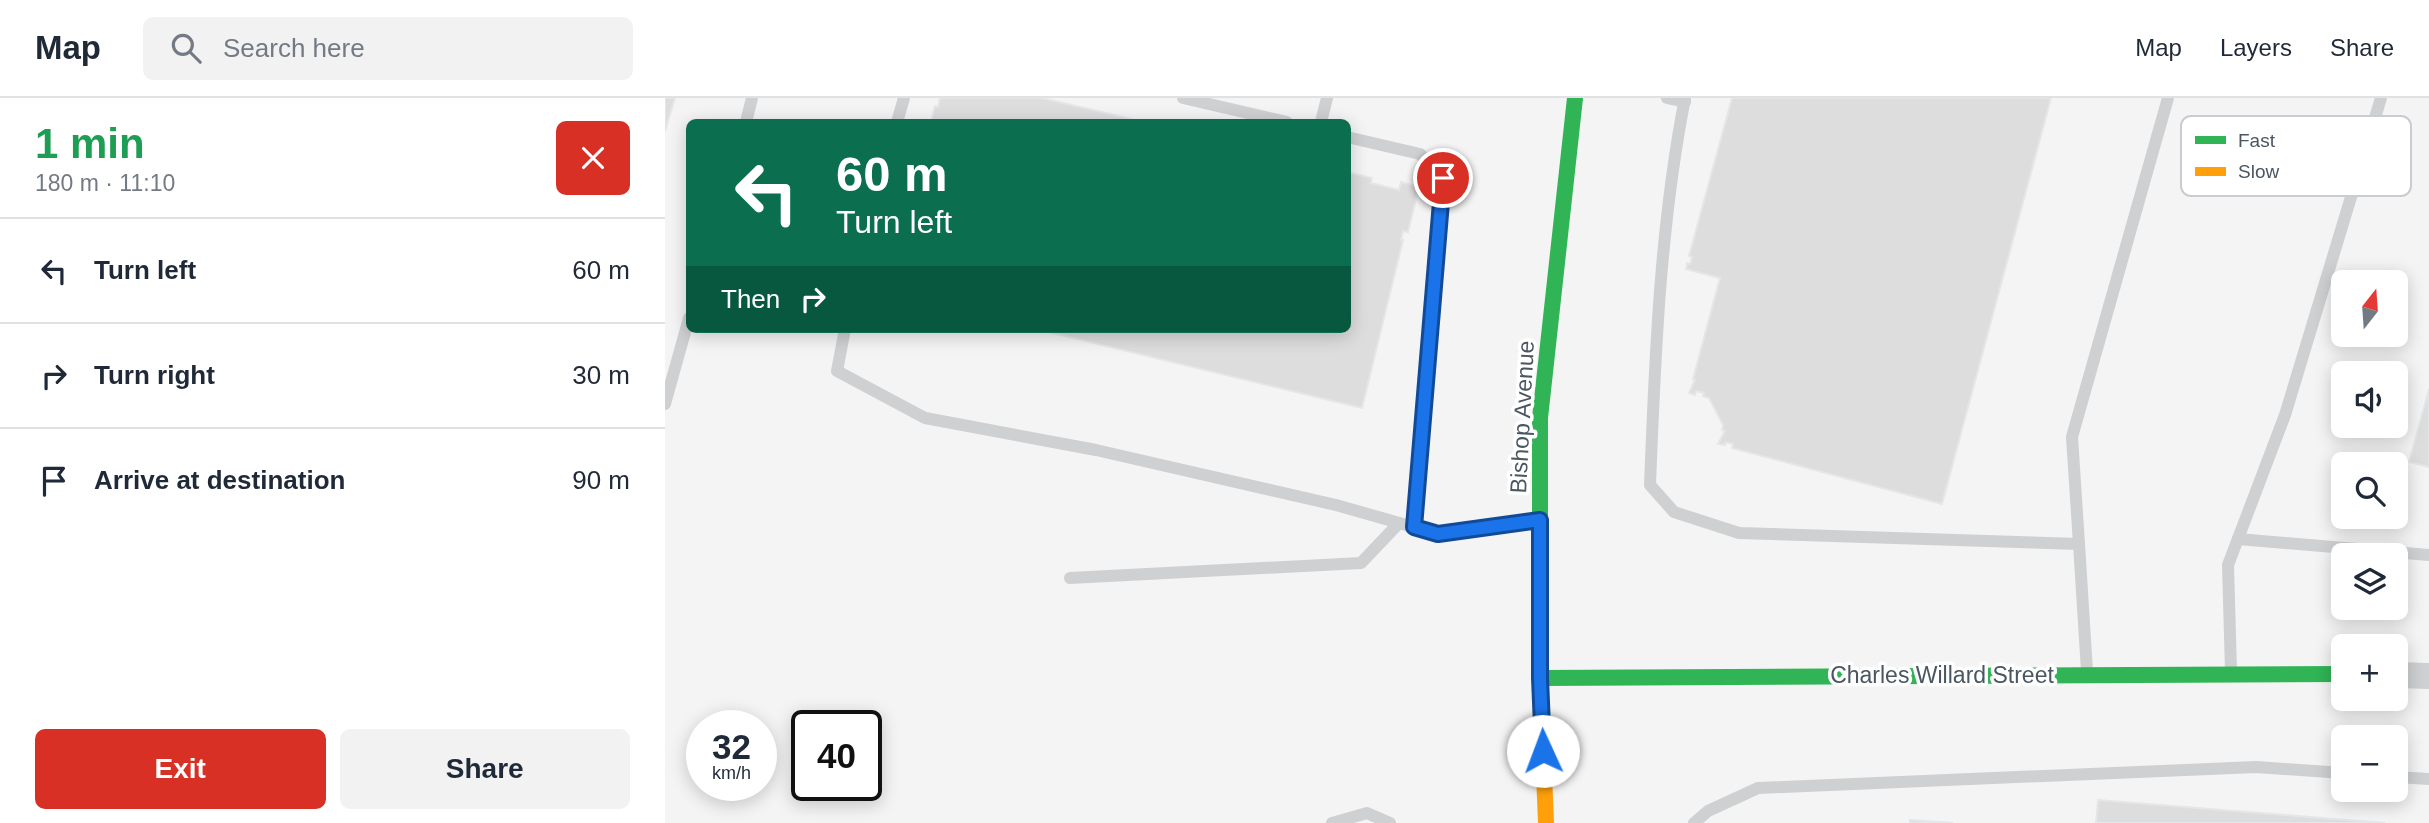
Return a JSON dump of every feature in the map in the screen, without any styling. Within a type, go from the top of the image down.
[{"type":"street","name":"Bishop Avenue","points":[[1546,823],[1540,678],[1540,418],[1575,98]]},
{"type":"street","name":"Charles Willard Street","points":[[1540,678],[2331,674]]},
{"type":"street","points":[[2408,675],[2429,676]]},
{"type":"lane","points":[[747,119],[752,98]]},
{"type":"lane","points":[[899,119],[904,98]]},
{"type":"lane","points":[[1183,98],[1274,119]]},
{"type":"lane","points":[[1322,119],[1327,98]]},
{"type":"lane","points":[[1667,98],[1685,100],[1676,148],[1656,329],[1650,485],[1674,512],[1739,533],[2079,544]]},
{"type":"lane","points":[[2087,675],[2072,437],[2168,98]]},
{"type":"lane","points":[[2376,116],[2381,98]]},
{"type":"lane","points":[[1351,138],[1420,154],[1443,178],[1414,527]]},
{"type":"lane","points":[[2232,675],[2228,565],[2285,415],[2351,196]]},
{"type":"lane","points":[[665,404],[686,329]]},
{"type":"lane","points":[[844,333],[837,371],[925,418],[1096,450],[1336,505],[1438,534],[1540,520]]},
{"type":"lane","points":[[1070,578],[1361,563],[1399,523]]},
{"type":"lane","points":[[2238,539],[2429,555]]},
{"type":"lane","points":[[1694,823],[1708,811],[1758,788],[2256,767],[2331,772]]},
{"type":"lane","points":[[2408,778],[2429,779]]},
{"type":"lane","points":[[1332,823],[1367,813],[1390,823]]},
{"type":"building","points":[[665,98],[675,98],[665,131]]},
{"type":"building","points":[[940,98],[1042,98],[1131,119],[932,119],[935,106],[938,107]]},
{"type":"building","points":[[1732,98],[2051,98],[1942,504],[1732,448],[1733,444],[1726,442],[1725,445],[1718,444],[1725,431],[1722,430],[1723,425],[1709,398],[1696,391],[1695,395],[1689,393],[1695,380],[1693,379],[1720,278],[1686,269],[1692,257],[1689,256]]},
{"type":"building","points":[[1351,173],[1372,178],[1371,183],[1399,190],[1401,182],[1419,187],[1408,232],[1403,231],[1362,408],[1053,333],[1351,333]]},
{"type":"building","points":[[2429,389],[2429,467],[2409,462]]},
{"type":"building","points":[[2098,800],[2385,823],[2096,823]]},
{"type":"building","points":[[1910,820],[1953,823],[1910,823]]},
{"type":"traffic: fast","points":[[1540,605],[1540,418],[1575,98]]},
{"type":"traffic: fast","points":[[1540,678],[2331,674]]},
{"type":"traffic: slow","points":[[1540,605],[1546,823]]},
{"type":"route","points":[[1443,178],[1414,527],[1438,534],[1540,520],[1543,751]]}]
